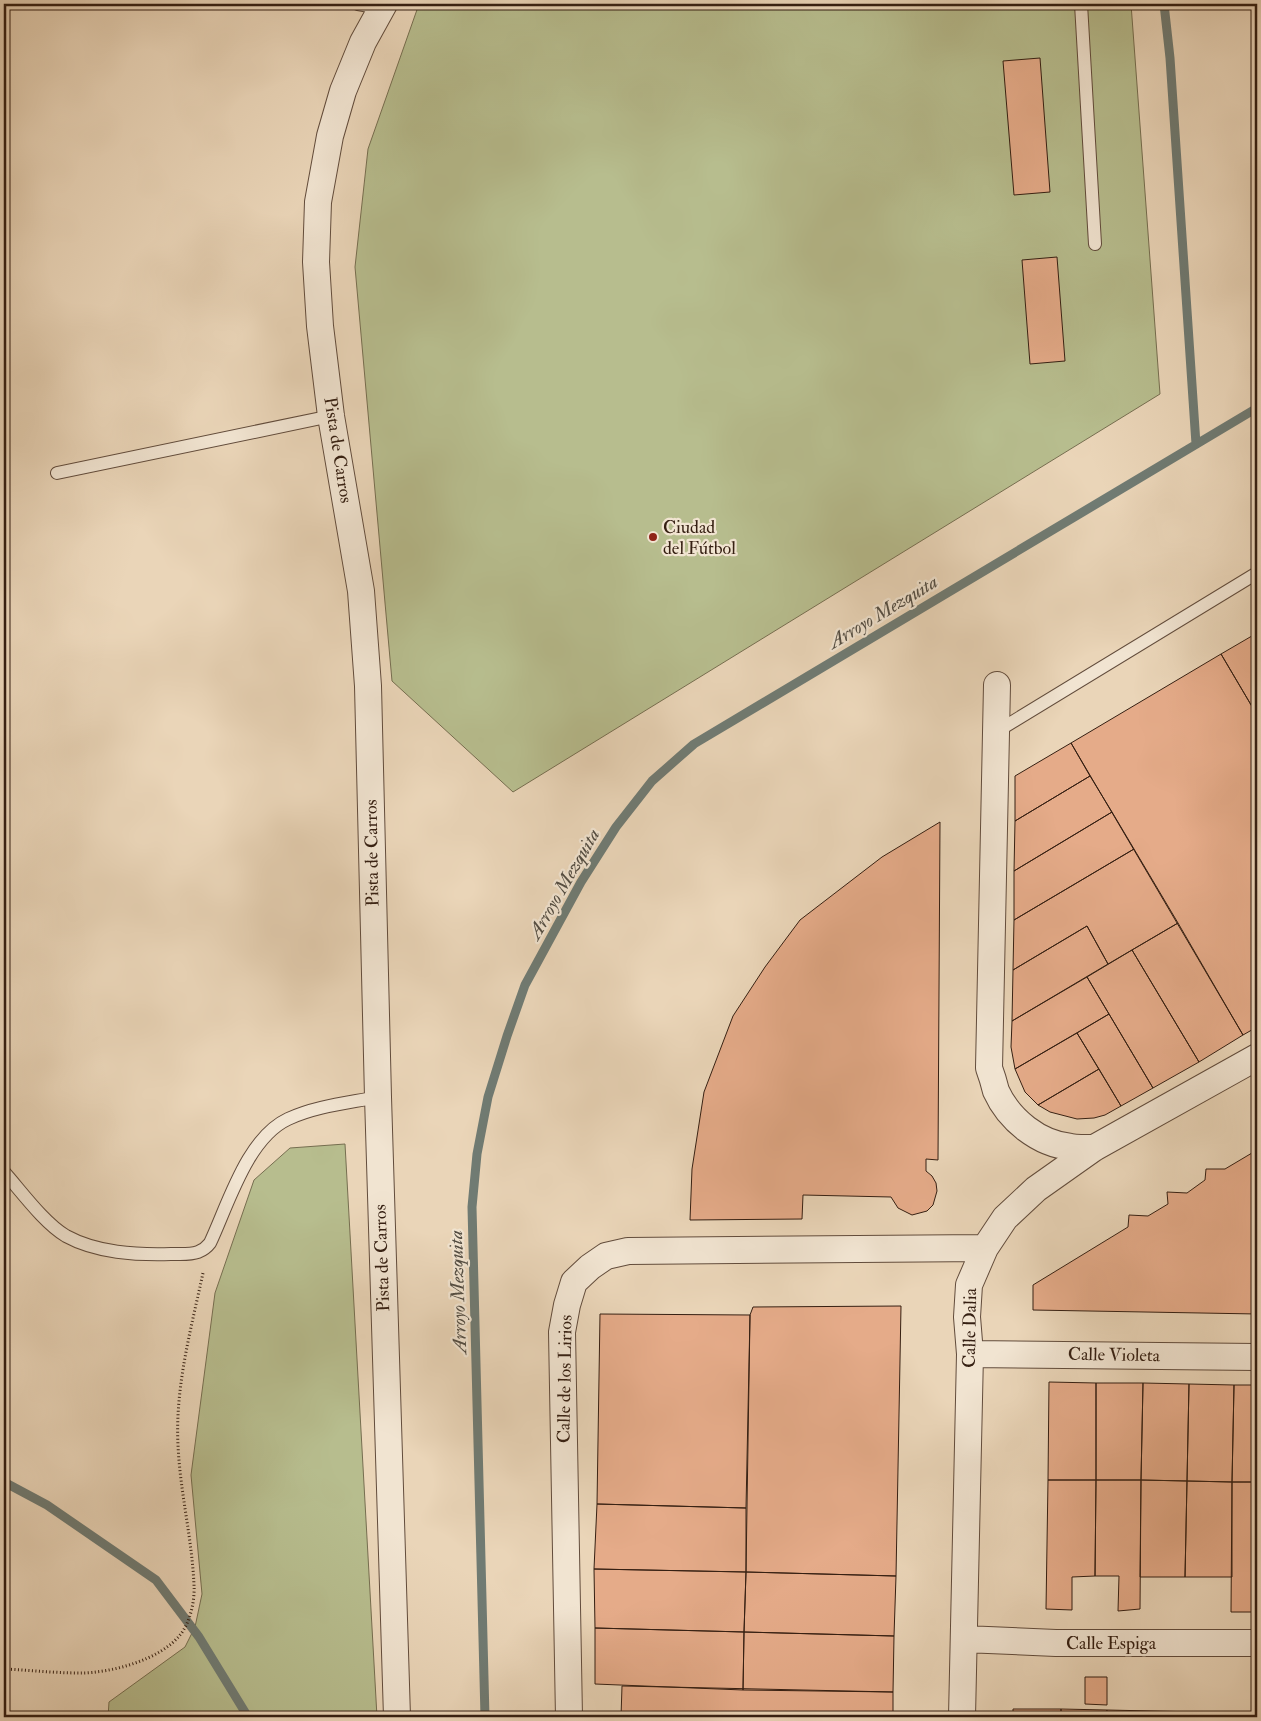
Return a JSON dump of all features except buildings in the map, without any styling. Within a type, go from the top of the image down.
[{"type":"street","name":"Pista de Carros","points":[[374,5],[363,42],[343,91],[330,136],[318,202],[316,262],[320,326],[331,416],[360,591],[365,641],[398,1717]]},
{"type":"street","points":[[997,685],[989,1068],[997,1091],[1009,1112],[1026,1129],[1047,1141],[1070,1148],[1094,1148]]},
{"type":"street","name":"Calle Dalia","points":[[962,1717],[970,1354],[967,1317],[969,1285],[985,1248],[1005,1218],[1036,1189],[1094,1148],[1257,1057]]},
{"type":"street","name":"Calle de los Lirios","points":[[568,1717],[562,1332],[566,1305],[574,1282],[590,1267],[606,1256],[628,1251],[985,1248]]},
{"type":"street","name":"Calle Violeta","points":[[970,1354],[1257,1357]]},
{"type":"street","name":"Calle Espiga","points":[[964,1639],[1056,1643],[1257,1643]]},
{"type":"lane","points":[[1081,4],[1095,244]]},
{"type":"lane","points":[[56,473],[331,416]]},
{"type":"lane","points":[[996,732],[1257,573]]},
{"type":"lane","points":[[4,1172],[54,1227],[66,1236],[106,1250],[132,1254],[192,1254],[203,1250],[210,1243],[235,1185],[255,1148],[270,1132],[286,1120],[308,1111],[378,1097]]},
{"type":"path","points":[[4,1669],[80,1673],[103,1671],[153,1656],[170,1646],[184,1628],[192,1605],[194,1587],[191,1546],[178,1447],[178,1416],[185,1361],[210,1243]]},
{"type":"green space","name":"Ciudad del Fútbol","points":[[419,4],[1131,4],[1160,394],[513,792],[392,681],[355,267],[368,149]]},
{"type":"green space","points":[[345,1144],[377,1717],[108,1717],[109,1702],[185,1647],[195,1627],[202,1594],[191,1475],[215,1293],[254,1180],[290,1148]]},
{"type":"waterway","points":[[1164,4],[1170,58],[1196,444]]},
{"type":"waterway","name":"Arroyo Mezquita","points":[[485,1717],[472,1207],[477,1154],[488,1097],[525,985],[581,882],[616,827],[652,781],[694,744],[1257,408]]},
{"type":"waterway","points":[[4,1482],[47,1505],[156,1580],[199,1637],[248,1717]]},
{"type":"place","name":"Ciudad del Fútbol","points":[[653,537]]}]
